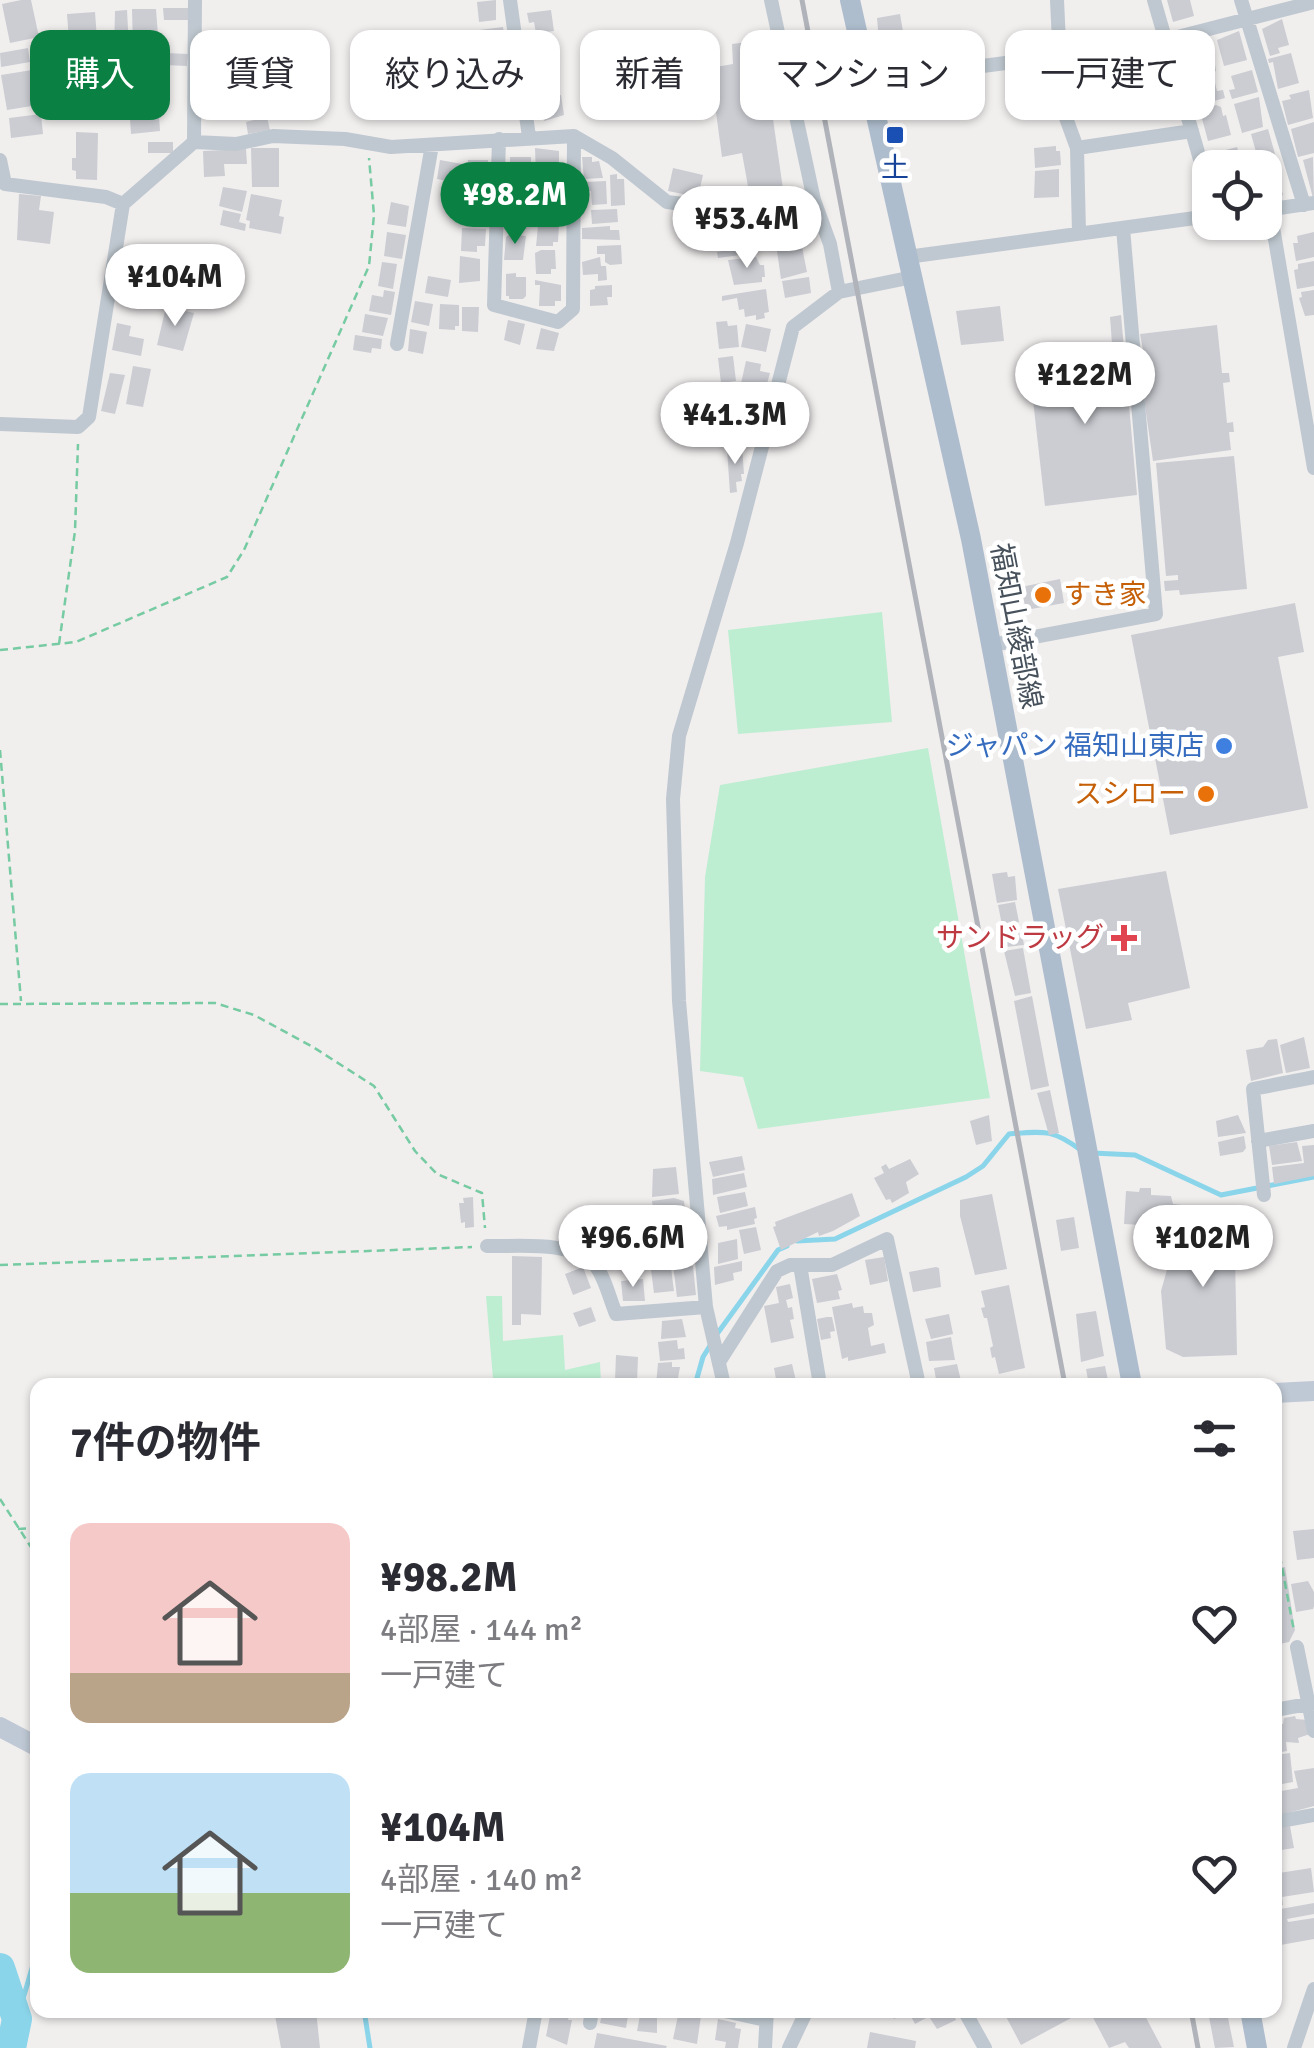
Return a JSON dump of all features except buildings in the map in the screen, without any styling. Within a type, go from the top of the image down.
[{"type":"main road","name":"福知山綾部線","points":[[850,0],[992,645],[1131,1378]]},
{"type":"main road","points":[[1251,2018],[1257,2048]]},
{"type":"street","points":[[194,142],[196,0]]},
{"type":"street","points":[[510,0],[529,136]]},
{"type":"street","points":[[771,0],[814,200],[830,244],[839,292]]},
{"type":"street","points":[[1057,0],[1059,30]]},
{"type":"street","points":[[1154,0],[1163,30]]},
{"type":"street","points":[[1241,0],[1309,204],[1282,208]]},
{"type":"street","points":[[1202,30],[1314,2]]},
{"type":"street","points":[[1067,120],[1077,148],[1079,232]]},
{"type":"street","points":[[1189,120],[1197,150]]},
{"type":"street","points":[[1077,148],[1192,131]]},
{"type":"street","points":[[0,424],[78,428],[89,417],[122,204],[194,142],[236,144],[274,136],[366,141],[391,147],[574,136],[612,158],[667,202],[722,209],[814,200]]},
{"type":"street","points":[[499,139],[494,305],[558,322],[573,308],[574,136]]},
{"type":"street","points":[[397,344],[432,145]]},
{"type":"street","points":[[0,160],[5,184],[106,197],[122,204]]},
{"type":"street","points":[[722,1378],[708,1314],[679,1001],[673,799],[679,736],[737,543],[793,327],[839,292],[910,267],[1079,232],[1192,218]]},
{"type":"street","points":[[992,645],[1156,614],[1123,228]]},
{"type":"street","points":[[1273,240],[1314,468]]},
{"type":"street","points":[[1264,1195],[1253,1090],[1314,1077]]},
{"type":"street","points":[[1258,1141],[1314,1131]]},
{"type":"street","points":[[718,1357],[777,1271],[800,1265],[832,1265],[888,1239],[918,1378]]},
{"type":"street","points":[[487,1246],[552,1248],[578,1254],[596,1265],[616,1314],[708,1314]]},
{"type":"street","points":[[800,1265],[819,1378]]},
{"type":"street","points":[[1282,1393],[1314,1391]]},
{"type":"street","points":[[1297,1648],[1314,1731]]},
{"type":"street","points":[[1282,1709],[1311,1703]]},
{"type":"street","points":[[0,1727],[30,1744]]},
{"type":"street","points":[[1282,1821],[1314,1815]]},
{"type":"street","points":[[1294,2048],[1314,1988]]},
{"type":"street","points":[[529,2048],[535,2018]]},
{"type":"street","points":[[765,2048],[767,2018]]},
{"type":"street","points":[[789,2048],[802,2018]]},
{"type":"street","points":[[969,2018],[986,2048]]},
{"type":"path","points":[[0,650],[76,642],[227,577],[244,550],[368,266],[374,216],[366,141]]},
{"type":"path","points":[[59,644],[75,531],[78,428]]},
{"type":"path","points":[[0,750],[21,1002]]},
{"type":"path","points":[[0,1004],[216,1004],[254,1015],[374,1086],[415,1151],[437,1174],[482,1193],[487,1246],[0,1266]]},
{"type":"path","points":[[0,1499],[30,1547]]},
{"type":"path","points":[[17,1529],[30,1528]]},
{"type":"path","points":[[1282,1568],[1297,1648]]},
{"type":"green space","points":[[882,612],[892,722],[738,734],[728,630]]},
{"type":"green space","points":[[928,748],[990,1098],[758,1129],[743,1077],[700,1071],[705,877],[720,785]]},
{"type":"green space","points":[[486,1296],[502,1296],[503,1341],[563,1335],[565,1370],[600,1362],[601,1378],[493,1378]]},
{"type":"waterway","points":[[797,1241],[835,1239],[966,1177],[983,1166],[1009,1134],[1048,1133],[1082,1151]]},
{"type":"waterway","points":[[1092,1153],[1135,1155],[1221,1195],[1314,1177]]},
{"type":"waterway","points":[[717,1334],[778,1250],[787,1246]]},
{"type":"waterway","points":[[697,1378],[711,1344]]},
{"type":"waterway","points":[[0,1968],[17,2019],[11,2048]]},
{"type":"waterway","points":[[17,2019],[30,1975]]},
{"type":"waterway","points":[[365,2018],[370,2048]]},
{"type":"railway","points":[[802,0],[1064,1378]]},
{"type":"railway","points":[[1192,2018],[1198,2048]]},
{"type":"place","name":"土","points":[[895,135]]},
{"type":"place","name":"すき家","points":[[1043,595]]},
{"type":"place","name":"ジャパン 福知山東店","points":[[1224,746]]},
{"type":"place","name":"スシロー","points":[[1206,794]]},
{"type":"place","name":"サンドラッグ","points":[[1124,938]]}]
